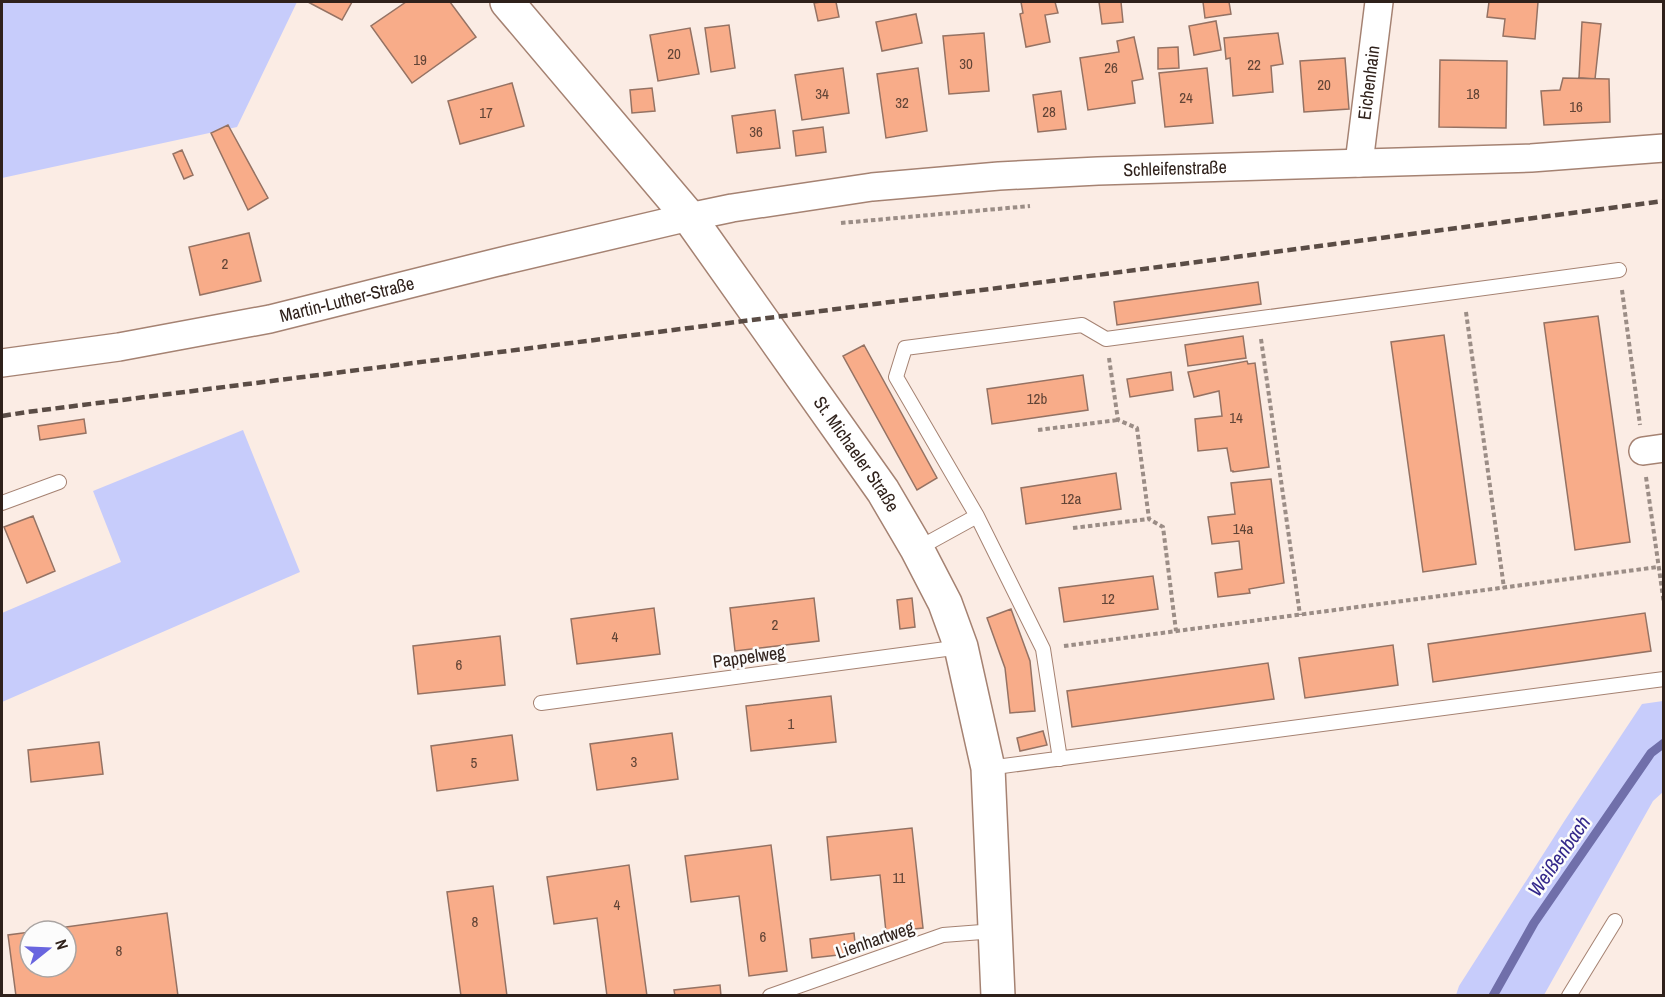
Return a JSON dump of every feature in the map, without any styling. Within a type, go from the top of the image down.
[{"type":"main road","name":"St. Michaeler Straße","points":[[507,2],[689,217],[883,491],[945,603],[961,647],[988,768],[998,996]]},
{"type":"street","name":"Eichenhain","points":[[1359,163],[1379,2]]},
{"type":"street","name":"Schleifenstraße","points":[[689,217],[732,208],[872,187],[999,176],[1531,158],[1664,148]]},
{"type":"street","name":"Martin-Luther-Straße","points":[[2,363],[118,347],[270,319],[494,262],[689,217]]},
{"type":"lane","points":[[1060,759],[1043,649],[977,516],[896,377],[904,348],[1082,325],[1106,339],[1619,270]]},
{"type":"lane","points":[[2,503],[59,482]]},
{"type":"lane","points":[[917,549],[977,516]]},
{"type":"lane","name":"Pappelweg","points":[[541,703],[961,647]]},
{"type":"lane","points":[[988,768],[1664,679]]},
{"type":"lane","points":[[1569,996],[1615,921]]},
{"type":"lane","name":"Lienhartweg","points":[[770,996],[943,935],[995,931]]},
{"type":"path","points":[[1463,291],[1504,588]]},
{"type":"path","points":[[1258,318],[1300,615]]},
{"type":"path","points":[[1106,339],[1118,420]]},
{"type":"path","points":[[1038,430],[1118,420],[1137,428],[1149,519]]},
{"type":"path","points":[[1073,528],[1149,519],[1163,527],[1176,631]]},
{"type":"path","points":[[1043,649],[1659,567]]},
{"type":"shaded area","points":[[2,2],[297,2],[237,127],[2,178]]},
{"type":"shaded area","points":[[243,430],[300,572],[2,702],[2,613],[121,562],[93,491]]},
{"type":"shaded area","points":[[1663,701],[1663,792],[1653,801],[1544,995],[1456,995],[1459,986],[1565,820],[1642,704]]},
{"type":"building","points":[[308,2],[352,2],[342,20]]},
{"type":"building","points":[[406,2],[450,2],[476,37],[412,83],[371,26]]},
{"type":"building","points":[[836,2],[839,17],[818,21],[814,3]]},
{"type":"building","points":[[1021,2],[1055,2],[1058,13],[1045,15],[1050,42],[1026,47],[1020,14],[1023,13]]},
{"type":"building","points":[[1099,2],[1121,2],[1123,22],[1102,24]]},
{"type":"building","points":[[1203,2],[1229,2],[1231,14],[1205,18]]},
{"type":"building","points":[[1489,2],[1538,2],[1535,39],[1503,36],[1505,19],[1487,17]]},
{"type":"building","points":[[916,14],[922,43],[882,51],[876,22]]},
{"type":"building","points":[[1216,21],[1221,50],[1194,55],[1189,26]]},
{"type":"building","points":[[1582,22],[1601,24],[1595,79],[1579,78]]},
{"type":"building","points":[[729,25],[735,68],[711,72],[705,28]]},
{"type":"building","points":[[690,28],[699,74],[658,81],[650,35]]},
{"type":"building","points":[[984,33],[989,91],[949,94],[943,36]]},
{"type":"building","points":[[1278,33],[1283,64],[1271,66],[1273,92],[1233,96],[1230,58],[1226,59],[1224,38]]},
{"type":"building","points":[[1134,37],[1143,79],[1132,81],[1135,103],[1088,110],[1080,58],[1119,52],[1117,41]]},
{"type":"building","points":[[1178,47],[1179,68],[1158,69],[1158,48]]},
{"type":"building","points":[[1345,58],[1349,109],[1304,112],[1300,61]]},
{"type":"building","points":[[1440,60],[1507,61],[1506,128],[1439,127]]},
{"type":"building","points":[[843,68],[849,113],[802,120],[795,75]]},
{"type":"building","points":[[918,68],[927,131],[886,138],[877,74]]},
{"type":"building","points":[[1207,68],[1213,123],[1165,127],[1159,73]]},
{"type":"building","points":[[1563,78],[1609,79],[1610,122],[1544,125],[1541,91],[1560,90]]},
{"type":"building","points":[[512,83],[524,126],[460,144],[448,101]]},
{"type":"building","points":[[652,88],[655,111],[632,113],[630,90]]},
{"type":"building","points":[[1061,91],[1066,129],[1038,132],[1033,95]]},
{"type":"building","points":[[775,110],[780,148],[737,153],[732,116]]},
{"type":"building","points":[[228,125],[268,198],[248,210],[211,133]]},
{"type":"building","points":[[823,127],[826,152],[796,156],[793,131]]},
{"type":"building","points":[[182,150],[193,175],[184,179],[173,154]]},
{"type":"building","points":[[249,233],[261,281],[200,295],[189,247]]},
{"type":"building","points":[[1258,282],[1261,304],[1117,325],[1114,302]]},
{"type":"building","points":[[1598,316],[1630,542],[1575,550],[1544,323]]},
{"type":"building","points":[[1444,335],[1476,564],[1423,572],[1391,342]]},
{"type":"building","points":[[1243,336],[1246,358],[1188,366],[1185,345]]},
{"type":"building","points":[[864,345],[937,478],[917,490],[843,356]]},
{"type":"building","points":[[1247,361],[1248,364],[1255,363],[1269,467],[1233,472],[1227,448],[1198,451],[1195,419],[1222,416],[1219,391],[1194,397],[1188,372]]},
{"type":"building","points":[[1171,372],[1173,390],[1130,397],[1127,379]]},
{"type":"building","points":[[1083,375],[1088,410],[992,424],[987,389]]},
{"type":"building","points":[[84,419],[86,433],[40,440],[38,426]]},
{"type":"building","points":[[1116,473],[1121,509],[1026,524],[1021,488]]},
{"type":"building","points":[[1271,479],[1284,583],[1249,589],[1250,593],[1218,597],[1215,573],[1242,569],[1239,541],[1212,544],[1208,517],[1235,514],[1231,483]]},
{"type":"building","points":[[33,516],[55,571],[27,583],[4,527]]},
{"type":"building","points":[[1153,576],[1158,609],[1064,622],[1059,588]]},
{"type":"building","points":[[814,598],[819,641],[735,651],[730,608]]},
{"type":"building","points":[[912,598],[915,627],[900,629],[897,600]]},
{"type":"building","points":[[654,608],[660,654],[577,664],[571,619]]},
{"type":"building","points":[[1011,609],[1030,661],[1035,711],[1010,713],[1005,668],[987,618]]},
{"type":"building","points":[[1645,613],[1651,651],[1433,682],[1428,644]]},
{"type":"building","points":[[500,636],[505,685],[418,694],[413,646]]},
{"type":"building","points":[[1393,645],[1398,685],[1305,698],[1299,658]]},
{"type":"building","points":[[1268,663],[1274,699],[1072,727],[1067,691]]},
{"type":"building","points":[[831,696],[836,742],[751,751],[746,706]]},
{"type":"building","points":[[1043,731],[1047,745],[1020,751],[1017,738]]},
{"type":"building","points":[[672,733],[678,779],[597,790],[590,744]]},
{"type":"building","points":[[512,735],[518,780],[437,791],[431,746]]},
{"type":"building","points":[[99,742],[103,774],[31,782],[28,750]]},
{"type":"building","points":[[912,828],[923,928],[886,932],[880,875],[831,880],[827,837]]},
{"type":"building","points":[[771,845],[787,971],[749,976],[739,896],[691,902],[685,856]]},
{"type":"building","points":[[629,865],[647,996],[607,996],[597,918],[554,924],[547,877]]},
{"type":"building","points":[[493,886],[507,996],[461,996],[447,892]]},
{"type":"building","points":[[167,913],[178,996],[16,996],[8,935],[18,934],[18,979],[78,979],[78,925]]},
{"type":"building","points":[[854,933],[856,953],[812,958],[810,939]]},
{"type":"building","points":[[720,985],[721,996],[675,996],[674,990]]},
{"type":"waterway","name":"Weißenbach","points":[[1493,996],[1534,923],[1651,753],[1664,743]]},
{"type":"railway","points":[[2,416],[1664,201]]}]
